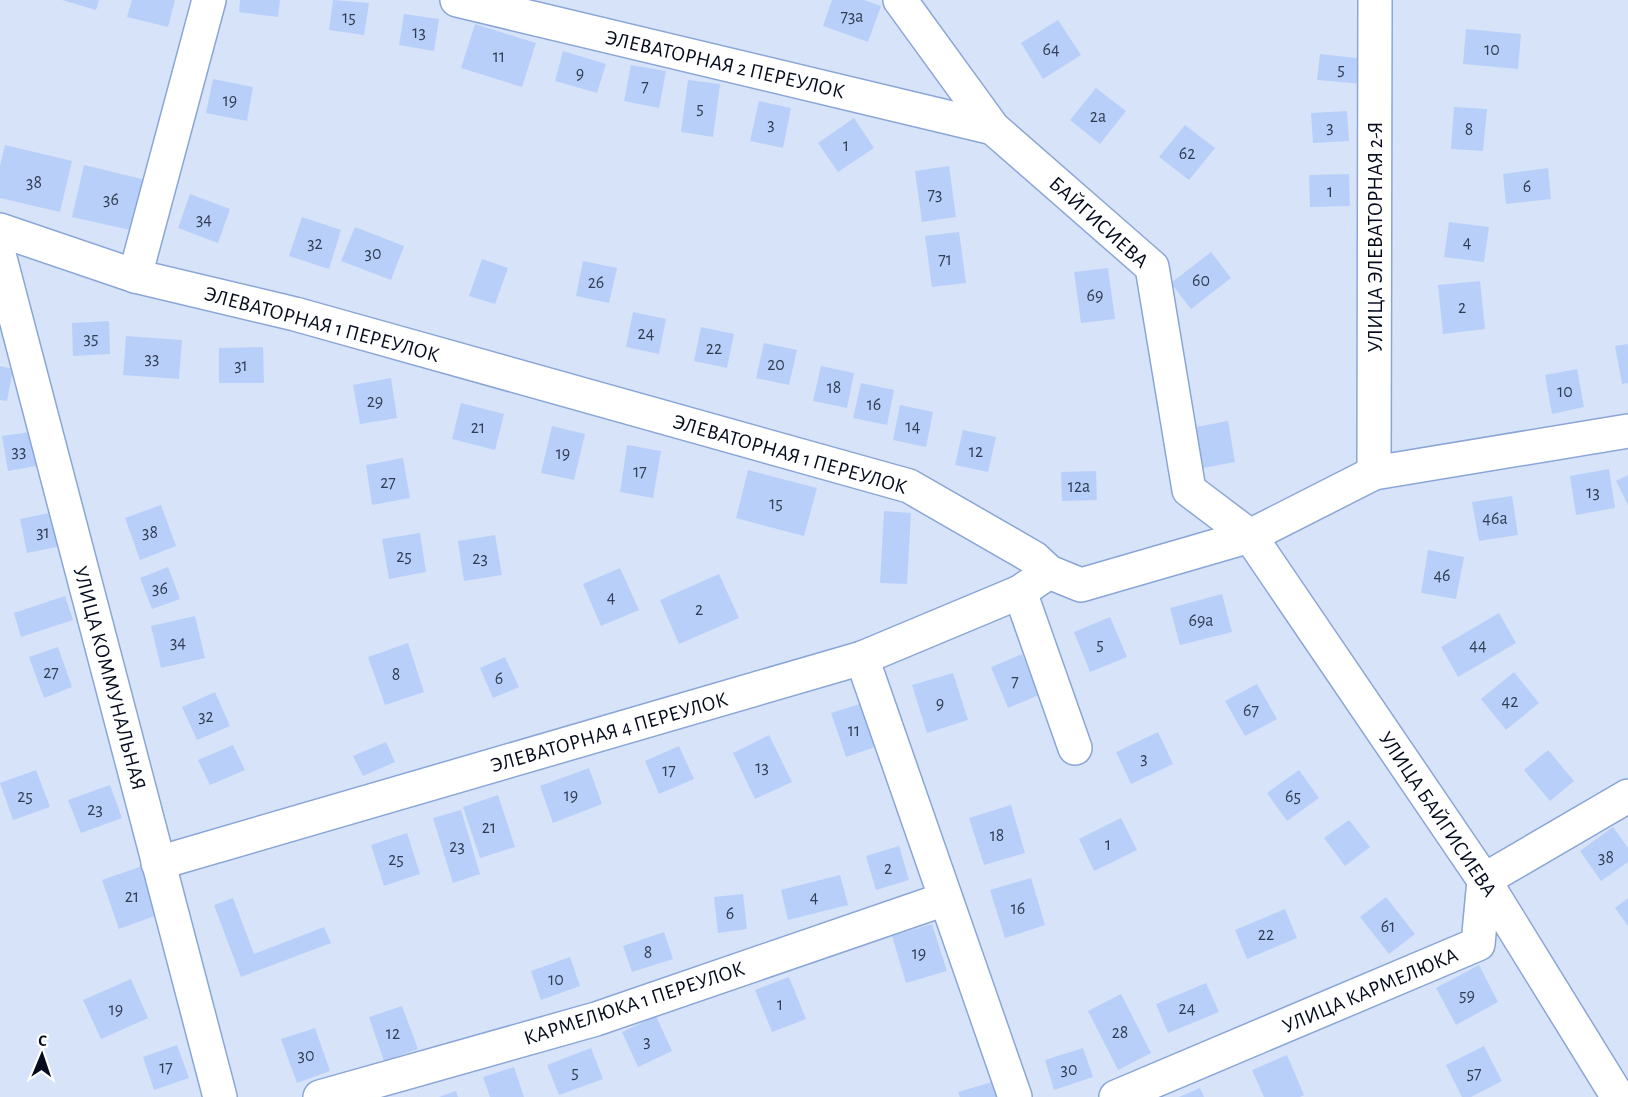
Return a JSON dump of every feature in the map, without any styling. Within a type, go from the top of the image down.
[{"type":"street","points":[[135,276],[209,0]]},
{"type":"street","name":"ЭЛЕВАТОРНАЯ 2 ПЕРЕУЛОК","points":[[457,0],[993,128]]},
{"type":"street","name":"БАЙГИСИЕВА","points":[[900,0],[993,128],[1152,267],[1189,490],[1250,536]]},
{"type":"street","name":"УЛИЦА ЭЛЕВАТОРНАЯ 2-Я","points":[[1374,473],[1375,0]]},
{"type":"street","name":"ЭЛЕВАТОРНАЯ 1 ПЕРЕУЛОК","points":[[0,230],[135,276],[295,314],[909,486],[1034,558],[1049,572],[1082,585],[1250,536],[1374,473],[1628,431]]},
{"type":"street","name":"УЛИЦА КОММУНАЛЬНАЯ","points":[[0,258],[220,1097]]},
{"type":"street","name":"УЛИЦА БАЙГИСИЕВА","points":[[1250,536],[1484,880],[1618,1097]]},
{"type":"street","name":"ЭЛЕВАТОРНАЯ 4 ПЕРЕУЛОК","points":[[158,863],[862,658],[1020,592],[1049,572]]},
{"type":"street","points":[[1020,592],[1075,748]]},
{"type":"street","points":[[862,658],[1015,1097]]},
{"type":"street","points":[[1484,880],[1628,796]]},
{"type":"street","name":"УЛИЦА КАРМЕЛЮКА","points":[[1116,1097],[1478,944],[1484,880]]},
{"type":"street","name":"КАРМЕЛЮКА 1 ПЕРЕУЛОК","points":[[320,1097],[596,1019],[945,899]]},
{"type":"building","points":[[62,0],[99,0],[96,10]]},
{"type":"building","points":[[132,0],[175,0],[168,27],[127,17]]},
{"type":"building","points":[[240,0],[280,0],[278,17],[239,12]]},
{"type":"building","points":[[333,0],[369,3],[364,35],[329,30]]},
{"type":"building","points":[[832,0],[864,0],[881,6],[868,42],[823,26]]},
{"type":"building","points":[[404,14],[439,19],[434,51],[399,45]]},
{"type":"building","points":[[1058,20],[1081,55],[1043,79],[1021,43]]},
{"type":"building","points":[[475,24],[536,43],[522,87],[461,68]]},
{"type":"building","points":[[1466,29],[1521,34],[1518,69],[1463,64]]},
{"type":"building","points":[[563,51],[606,64],[597,93],[555,81]]},
{"type":"building","points":[[1320,54],[1364,59],[1362,84],[1317,80]]},
{"type":"building","points":[[631,65],[666,71],[659,108],[624,101]]},
{"type":"building","points":[[213,79],[253,87],[247,121],[206,113]]},
{"type":"building","points":[[688,80],[720,84],[713,137],[681,132]]},
{"type":"building","points":[[1096,88],[1126,111],[1100,144],[1070,120]]},
{"type":"building","points":[[759,101],[791,108],[783,148],[750,141]]},
{"type":"building","points":[[1454,107],[1487,109],[1483,151],[1451,149]]},
{"type":"building","points":[[1347,111],[1349,141],[1313,143],[1311,113]]},
{"type":"building","points":[[854,118],[874,148],[838,172],[818,143]]},
{"type":"building","points":[[1185,125],[1215,148],[1189,180],[1159,157]]},
{"type":"building","points":[[5,145],[72,161],[60,212],[0,198],[0,166]]},
{"type":"building","points":[[84,165],[150,181],[139,232],[72,217]]},
{"type":"building","points":[[949,166],[956,217],[922,222],[915,171]]},
{"type":"building","points":[[1548,168],[1551,199],[1506,204],[1503,174]]},
{"type":"building","points":[[1349,174],[1350,206],[1310,207],[1309,175]]},
{"type":"building","points":[[190,194],[230,209],[218,243],[178,228]]},
{"type":"building","points":[[302,217],[341,230],[329,269],[289,256]]},
{"type":"building","points":[[1449,222],[1489,227],[1484,262],[1444,257]]},
{"type":"building","points":[[355,227],[404,246],[391,280],[341,261]]},
{"type":"building","points":[[959,232],[966,283],[932,287],[925,236]]},
{"type":"building","points":[[1211,252],[1231,278],[1191,309],[1171,283]]},
{"type":"building","points":[[482,259],[508,268],[495,304],[469,296]]},
{"type":"building","points":[[583,261],[617,268],[609,303],[576,296]]},
{"type":"building","points":[[1108,268],[1115,319],[1081,323],[1074,272]]},
{"type":"building","points":[[1480,281],[1485,329],[1443,334],[1438,285]]},
{"type":"building","points":[[633,312],[666,319],[659,354],[626,347]]},
{"type":"building","points":[[109,321],[110,354],[73,356],[72,323]]},
{"type":"building","points":[[701,327],[734,334],[727,368],[694,361]]},
{"type":"building","points":[[126,336],[182,340],[179,379],[123,375]]},
{"type":"building","points":[[764,343],[797,350],[789,385],[756,378]]},
{"type":"building","points":[[1628,344],[1628,383],[1622,384],[1615,346]]},
{"type":"building","points":[[263,347],[264,383],[219,383],[219,348]]},
{"type":"building","points":[[0,366],[13,369],[7,401],[0,400]]},
{"type":"building","points":[[821,366],[854,373],[847,408],[813,401]]},
{"type":"building","points":[[1577,369],[1584,407],[1552,414],[1545,375]]},
{"type":"building","points":[[391,378],[397,418],[360,424],[353,385]]},
{"type":"building","points":[[861,383],[894,390],[887,425],[853,418]]},
{"type":"building","points":[[461,403],[504,414],[495,450],[452,439]]},
{"type":"building","points":[[900,405],[933,412],[926,447],[893,440]]},
{"type":"building","points":[[1228,421],[1235,462],[1203,468],[1196,427]]},
{"type":"building","points":[[552,426],[585,434],[574,480],[541,473]]},
{"type":"building","points":[[963,430],[996,437],[988,472],[955,465]]},
{"type":"building","points":[[31,432],[36,466],[8,471],[2,436]]},
{"type":"building","points":[[627,445],[661,451],[653,498],[620,492]]},
{"type":"building","points":[[403,458],[410,498],[372,505],[366,465]]},
{"type":"building","points":[[1609,469],[1615,508],[1576,515],[1570,476]]},
{"type":"building","points":[[748,470],[817,488],[804,536],[736,518]]},
{"type":"building","points":[[1096,471],[1097,500],[1062,501],[1061,472]]},
{"type":"building","points":[[1628,475],[1628,505],[1616,481]]},
{"type":"building","points":[[1512,496],[1518,535],[1479,541],[1472,502]]},
{"type":"building","points":[[161,505],[176,546],[140,560],[125,518]]},
{"type":"building","points":[[59,511],[66,545],[27,553],[20,519]]},
{"type":"building","points":[[884,511],[911,513],[907,584],[880,583]]},
{"type":"building","points":[[420,533],[426,572],[389,579],[382,539]]},
{"type":"building","points":[[495,535],[502,575],[464,581],[458,541]]},
{"type":"building","points":[[1428,550],[1464,557],[1456,599],[1421,593]]},
{"type":"building","points":[[168,567],[180,599],[152,609],[140,578]]},
{"type":"building","points":[[620,568],[639,610],[601,626],[583,584]]},
{"type":"building","points":[[719,574],[739,618],[679,644],[660,600]]},
{"type":"building","points":[[1222,594],[1232,632],[1180,645],[1170,608]]},
{"type":"building","points":[[65,596],[73,620],[21,637],[14,613]]},
{"type":"building","points":[[1499,613],[1516,643],[1458,677],[1441,647]]},
{"type":"building","points":[[195,616],[205,658],[161,668],[151,626]]},
{"type":"building","points":[[1110,617],[1127,657],[1090,672],[1074,632]]},
{"type":"building","points":[[408,643],[424,692],[385,705],[368,657]]},
{"type":"building","points":[[58,647],[72,687],[44,698],[29,657]]},
{"type":"building","points":[[1022,654],[1039,695],[1008,708],[991,667]]},
{"type":"building","points":[[505,657],[519,687],[493,698],[480,668]]},
{"type":"building","points":[[1514,672],[1539,703],[1506,730],[1481,699]]},
{"type":"building","points":[[953,673],[968,720],[927,733],[912,685]]},
{"type":"building","points":[[1257,684],[1277,719],[1245,736],[1225,701]]},
{"type":"building","points":[[215,692],[230,726],[197,740],[182,707]]},
{"type":"building","points":[[863,703],[878,746],[846,757],[831,713]]},
{"type":"building","points":[[1158,732],[1173,764],[1131,784],[1116,752]]},
{"type":"building","points":[[769,735],[792,782],[755,799],[733,753]]},
{"type":"building","points":[[386,742],[395,762],[363,776],[353,756]]},
{"type":"building","points":[[233,745],[245,770],[210,785],[198,760]]},
{"type":"building","points":[[679,746],[694,779],[659,794],[645,761]]},
{"type":"building","points":[[1548,750],[1574,781],[1550,801],[1524,770]]},
{"type":"building","points":[[589,768],[602,804],[553,823],[540,786]]},
{"type":"building","points":[[36,770],[50,807],[13,820],[0,783]]},
{"type":"building","points":[[1299,770],[1319,798],[1287,821],[1267,793]]},
{"type":"building","points":[[110,785],[122,818],[81,833],[68,800]]},
{"type":"building","points":[[498,795],[515,847],[480,858],[463,807]]},
{"type":"building","points":[[1011,805],[1025,853],[984,865],[969,818]]},
{"type":"building","points":[[461,810],[480,874],[453,883],[433,818]]},
{"type":"building","points":[[1121,818],[1137,850],[1094,871],[1079,839]]},
{"type":"building","points":[[1349,820],[1370,847],[1345,866],[1324,838]]},
{"type":"building","points":[[1613,827],[1628,848],[1628,862],[1601,881],[1580,851]]},
{"type":"building","points":[[407,833],[420,874],[384,886],[371,845]]},
{"type":"building","points":[[899,846],[909,880],[876,890],[866,856]]},
{"type":"building","points":[[145,865],[163,913],[119,929],[102,880]]},
{"type":"building","points":[[840,875],[848,905],[788,920],[781,890]]},
{"type":"building","points":[[1031,878],[1045,925],[1005,938],[990,890]]},
{"type":"building","points":[[743,894],[747,929],[718,933],[714,897]]},
{"type":"building","points":[[1386,897],[1415,934],[1389,954],[1360,917]]},
{"type":"building","points":[[233,898],[254,954],[324,927],[331,943],[241,977],[214,905]]},
{"type":"building","points":[[1628,898],[1628,926],[1615,908]]},
{"type":"building","points":[[1285,909],[1297,938],[1247,959],[1235,930]]},
{"type":"building","points":[[932,924],[947,971],[906,983],[892,936]]},
{"type":"building","points":[[664,932],[673,959],[632,972],[623,946]]},
{"type":"building","points":[[570,957],[580,986],[541,1000],[531,971]]},
{"type":"building","points":[[1479,965],[1498,1002],[1456,1025],[1436,988]]},
{"type":"building","points":[[789,977],[806,1019],[772,1032],[755,990]]},
{"type":"building","points":[[131,979],[148,1018],[101,1039],[83,1000]]},
{"type":"building","points":[[1206,983],[1219,1012],[1168,1033],[1156,1004]]},
{"type":"building","points":[[1121,994],[1151,1053],[1118,1070],[1088,1011]]},
{"type":"building","points":[[402,1006],[418,1049],[384,1061],[369,1017]]},
{"type":"building","points":[[656,1016],[672,1051],[638,1067],[622,1032]]},
{"type":"building","points":[[315,1028],[330,1071],[297,1083],[281,1039]]},
{"type":"building","points":[[177,1045],[189,1078],[154,1090],[143,1057]]},
{"type":"building","points":[[1484,1046],[1502,1081],[1471,1097],[1462,1097],[1446,1065]]},
{"type":"building","points":[[591,1048],[603,1079],[559,1095],[547,1065]]},
{"type":"building","points":[[1083,1048],[1093,1077],[1054,1090],[1045,1060]]},
{"type":"building","points":[[1287,1055],[1304,1095],[1264,1097],[1252,1070]]},
{"type":"building","points":[[514,1067],[524,1097],[490,1097],[483,1077]]},
{"type":"building","points":[[999,1080],[1004,1097],[960,1097],[958,1092]]},
{"type":"building","points":[[1200,1088],[1204,1097],[1179,1097]]},
{"type":"building","points":[[456,1091],[458,1097],[439,1097]]}]
